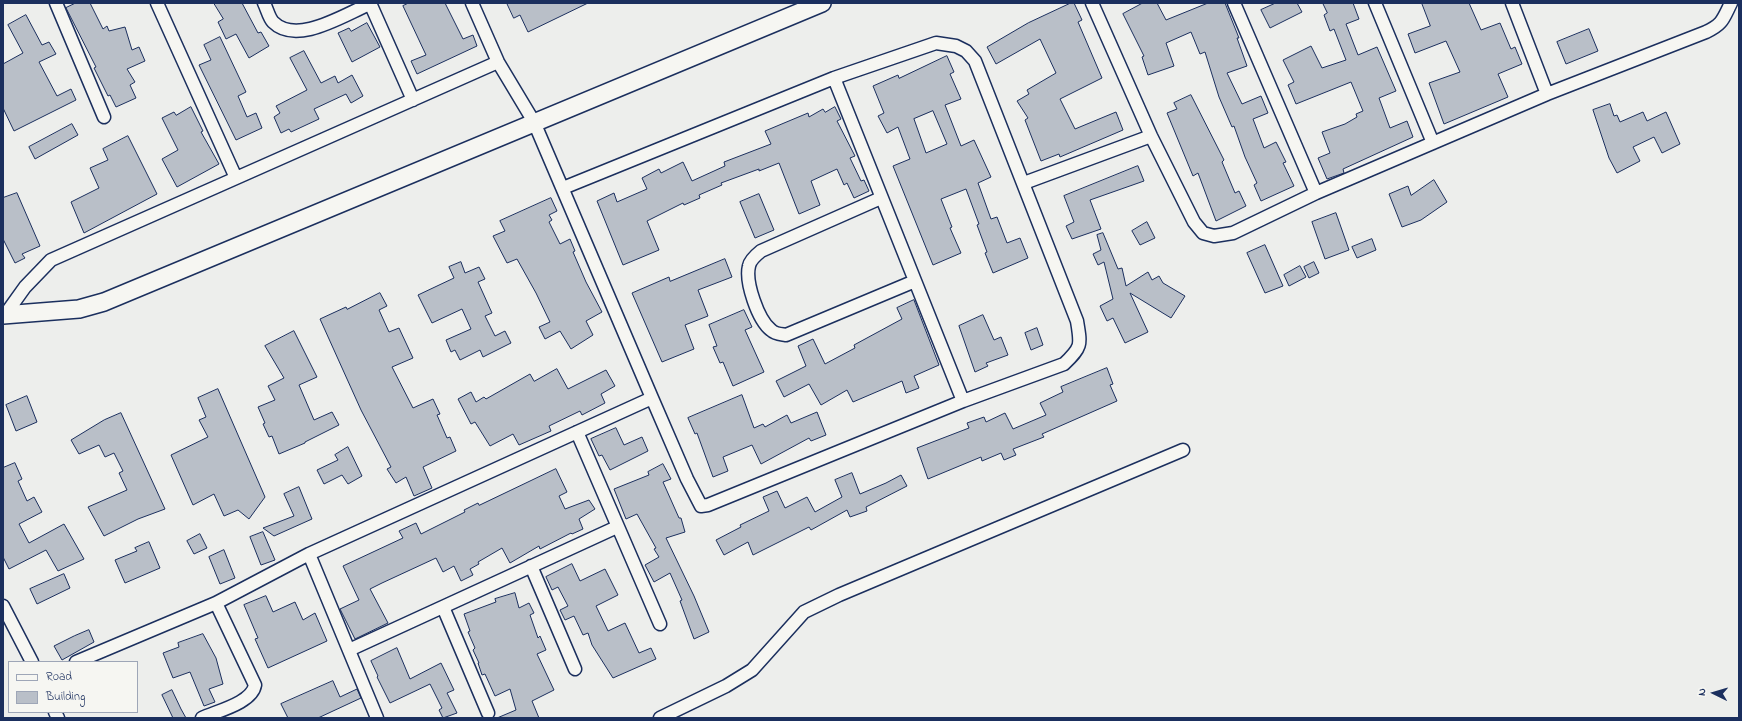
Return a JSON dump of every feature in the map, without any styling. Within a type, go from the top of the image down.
[{"type":"street","points":[[56,3],[104,117]]},
{"type":"street","points":[[157,3],[236,178]]},
{"type":"street","points":[[264,3],[272,21],[283,30],[292,32],[315,28],[370,3],[413,100]]},
{"type":"street","points":[[472,3],[498,62],[534,122],[699,505],[704,506],[963,401],[1064,364],[1075,353],[1081,343],[1077,321],[975,61],[966,51],[956,46],[936,43],[834,78],[563,188]]},
{"type":"street","points":[[4,315],[79,309],[104,302],[822,3]]},
{"type":"street","points":[[1092,3],[1151,136],[1194,222],[1203,234],[1214,236],[1233,233],[1316,193],[1547,94],[1719,26],[1731,3]]},
{"type":"street","points":[[1234,3],[1316,193]]},
{"type":"street","points":[[1375,3],[1432,143]]},
{"type":"street","points":[[1512,3],[1547,94]]},
{"type":"street","points":[[4,315],[25,287],[51,260],[498,62]]},
{"type":"street","points":[[834,78],[963,401]]},
{"type":"street","points":[[1024,183],[1151,136]]},
{"type":"street","points":[[881,198],[761,252],[749,265],[748,280],[754,302],[769,329],[779,334],[786,335],[915,281]]},
{"type":"street","points":[[78,661],[216,603],[309,554],[652,398]]},
{"type":"street","points":[[577,432],[660,624]]},
{"type":"street","points":[[660,718],[726,686],[752,670],[804,612],[839,594],[1183,450]]},
{"type":"street","points":[[349,650],[618,527]]},
{"type":"street","points":[[309,554],[377,718]]},
{"type":"street","points":[[531,566],[575,669]]},
{"type":"street","points":[[202,718],[246,699],[252,693],[254,685],[216,603]]},
{"type":"street","points":[[3,606],[31,661]]},
{"type":"street","points":[[443,607],[488,713]]},
{"type":"building","points":[[76,3],[90,3],[103,29],[107,26],[109,31],[125,27],[132,50],[139,47],[145,61],[127,69],[135,82],[130,85],[136,98],[116,107],[110,95],[108,96],[94,68],[96,67],[66,8]]},
{"type":"building","points":[[214,3],[242,3],[258,33],[261,32],[269,46],[249,58],[236,34],[226,39],[218,22],[223,19]]},
{"type":"building","points":[[409,3],[445,3],[463,39],[473,35],[477,46],[417,74],[411,61],[426,55],[403,6]]},
{"type":"building","points":[[507,3],[588,3],[528,32],[520,15],[514,18]]},
{"type":"building","points":[[1074,3],[1082,20],[1078,22],[1102,78],[1060,99],[1075,129],[1116,112],[1123,130],[1060,157],[1059,154],[1041,161],[1025,120],[1028,118],[1017,101],[1029,94],[1027,90],[1056,73],[1040,39],[996,64],[987,47],[1028,23]]},
{"type":"building","points":[[1143,3],[1157,3],[1166,20],[1208,3],[1225,3],[1239,38],[1237,38],[1247,66],[1227,73],[1242,104],[1261,96],[1268,113],[1253,119],[1264,148],[1276,142],[1286,162],[1283,163],[1294,186],[1261,201],[1254,185],[1257,183],[1245,157],[1234,126],[1232,127],[1219,97],[1205,52],[1200,54],[1191,32],[1166,43],[1174,66],[1148,75],[1142,57],[1144,56],[1123,14]]},
{"type":"building","points":[[1276,3],[1297,3],[1302,12],[1270,28],[1261,10]]},
{"type":"building","points":[[1323,3],[1353,3],[1359,19],[1346,24],[1358,55],[1377,47],[1396,91],[1379,98],[1390,128],[1407,121],[1413,137],[1343,169],[1344,173],[1327,179],[1318,158],[1330,153],[1322,132],[1345,124],[1357,117],[1356,114],[1363,111],[1351,82],[1296,104],[1288,85],[1294,82],[1283,60],[1311,46],[1322,68],[1346,60],[1334,29],[1330,31],[1324,15],[1327,13]]},
{"type":"building","points":[[1422,3],[1469,3],[1481,30],[1500,23],[1511,49],[1515,47],[1522,64],[1498,74],[1508,97],[1444,124],[1429,83],[1460,72],[1446,41],[1415,53],[1408,34],[1430,26]]},
{"type":"building","points":[[26,15],[42,45],[49,42],[56,54],[39,62],[57,96],[71,89],[76,100],[14,131],[3,108],[3,64],[23,53],[8,25]]},
{"type":"building","points":[[367,23],[380,47],[352,62],[338,33],[349,28],[351,31]]},
{"type":"building","points":[[1589,29],[1598,51],[1566,64],[1557,42]]},
{"type":"building","points":[[220,37],[246,92],[238,96],[247,117],[256,113],[262,128],[236,140],[199,65],[211,60],[204,45]]},
{"type":"building","points":[[304,51],[321,83],[335,76],[338,83],[352,75],[363,96],[351,103],[346,94],[314,109],[319,119],[291,132],[289,129],[281,133],[274,117],[280,113],[276,106],[307,90],[290,58]]},
{"type":"building","points":[[947,56],[954,72],[950,74],[961,99],[945,105],[961,146],[974,140],[991,177],[978,183],[991,219],[997,217],[1007,243],[1020,238],[1028,258],[993,273],[985,253],[987,252],[977,225],[979,224],[966,189],[941,199],[952,227],[950,228],[961,253],[933,265],[893,166],[910,159],[898,127],[887,133],[878,116],[884,113],[873,86],[898,75],[899,78]],"holes":[[[933,111],[947,144],[926,153],[914,119]]]},
{"type":"building","points":[[1191,95],[1224,160],[1222,162],[1235,193],[1239,191],[1246,206],[1216,221],[1198,173],[1193,176],[1167,113],[1177,109],[1174,103]]},
{"type":"building","points":[[1610,104],[1614,116],[1617,115],[1620,122],[1643,112],[1647,121],[1666,112],[1680,144],[1662,153],[1654,137],[1633,147],[1640,161],[1617,173],[1609,158],[1593,110]]},
{"type":"building","points":[[191,107],[203,131],[201,132],[219,164],[177,187],[162,159],[178,150],[162,118],[174,112],[176,115]]},
{"type":"building","points":[[835,107],[841,119],[837,121],[855,156],[850,158],[861,181],[864,180],[869,191],[854,198],[847,183],[844,185],[837,169],[811,181],[820,205],[799,214],[779,163],[759,171],[759,169],[721,183],[722,185],[699,195],[700,198],[684,205],[683,203],[647,221],[659,250],[623,265],[597,201],[614,193],[617,202],[647,189],[642,178],[659,169],[661,173],[683,162],[692,181],[725,166],[724,162],[771,144],[765,131],[808,113],[809,117],[823,109],[825,112]]},
{"type":"building","points":[[72,124],[78,135],[35,159],[29,147]]},
{"type":"building","points":[[128,136],[157,194],[84,233],[71,202],[99,188],[90,168],[108,160],[103,149]]},
{"type":"building","points":[[1138,166],[1144,181],[1090,200],[1101,229],[1072,239],[1066,226],[1074,222],[1064,196]]},
{"type":"building","points":[[1434,180],[1447,202],[1421,220],[1402,227],[1389,194],[1408,186],[1411,195]]},
{"type":"building","points":[[17,193],[40,246],[22,254],[25,258],[15,263],[3,239],[3,198]]},
{"type":"building","points":[[759,194],[774,230],[755,238],[740,202]]},
{"type":"building","points":[[551,198],[557,211],[549,215],[552,220],[549,222],[560,244],[570,239],[575,251],[573,252],[586,282],[602,312],[586,321],[593,335],[571,349],[560,331],[545,339],[539,327],[550,322],[536,293],[517,259],[507,263],[493,236],[505,231],[500,221]]},
{"type":"building","points":[[1336,213],[1349,250],[1325,259],[1312,222]]},
{"type":"building","points":[[1147,222],[1155,238],[1140,245],[1132,231]]},
{"type":"building","points":[[1103,233],[1118,269],[1122,268],[1126,286],[1148,272],[1152,280],[1159,276],[1163,283],[1185,296],[1171,318],[1130,293],[1148,332],[1125,343],[1113,318],[1107,321],[1100,306],[1113,299],[1104,262],[1098,265],[1093,254],[1101,250],[1097,235]]},
{"type":"building","points":[[1372,239],[1376,250],[1357,258],[1352,247]]},
{"type":"building","points":[[1265,245],[1283,286],[1265,293],[1247,253]]},
{"type":"building","points":[[725,259],[732,277],[698,290],[708,316],[685,325],[694,349],[662,362],[632,293],[669,277],[670,281]]},
{"type":"building","points":[[461,262],[465,273],[479,267],[485,279],[478,282],[492,313],[485,316],[495,336],[505,331],[511,343],[483,357],[480,350],[460,360],[455,350],[451,352],[446,340],[471,329],[462,309],[432,323],[418,295],[454,278],[449,267]]},
{"type":"building","points":[[1314,262],[1319,273],[1309,278],[1304,267]]},
{"type":"building","points":[[1300,266],[1306,277],[1289,286],[1284,275]]},
{"type":"building","points":[[380,293],[387,306],[379,310],[389,332],[399,328],[413,358],[392,367],[413,408],[433,399],[440,414],[437,415],[447,438],[450,437],[456,451],[423,467],[432,488],[414,496],[406,477],[396,483],[387,469],[391,467],[361,410],[320,319],[346,307],[347,309]]},
{"type":"building","points":[[914,300],[939,365],[914,376],[919,388],[906,393],[902,381],[853,402],[847,390],[821,405],[809,384],[784,397],[776,381],[806,366],[798,346],[813,339],[825,364],[855,348],[854,345],[902,319],[897,308]]},
{"type":"building","points":[[744,310],[752,327],[745,330],[764,372],[733,386],[723,362],[720,363],[713,347],[717,346],[709,325]]},
{"type":"building","points":[[983,315],[994,340],[1001,337],[1008,355],[986,363],[988,366],[975,372],[959,326]]},
{"type":"building","points":[[1037,328],[1043,345],[1031,350],[1025,333]]},
{"type":"building","points":[[294,331],[317,377],[299,385],[314,420],[332,412],[339,425],[305,443],[279,454],[272,436],[269,437],[263,424],[265,423],[258,407],[275,400],[268,386],[284,378],[265,346]]},
{"type":"building","points":[[1107,368],[1113,384],[1110,385],[1117,401],[1042,434],[1044,437],[1013,449],[1016,455],[1004,460],[1001,453],[982,461],[981,457],[928,479],[917,448],[969,428],[967,423],[984,417],[986,422],[1005,413],[1013,429],[1046,415],[1040,403],[1063,392],[1061,387]]},
{"type":"building","points":[[557,369],[568,389],[606,370],[615,386],[601,394],[605,403],[582,415],[580,411],[549,426],[551,431],[519,445],[513,434],[490,446],[475,422],[471,424],[458,399],[471,392],[476,402],[484,397],[486,399],[530,374],[534,381]]},
{"type":"building","points":[[218,389],[265,497],[249,519],[238,510],[224,516],[214,494],[193,505],[171,455],[208,437],[199,420],[206,417],[198,398]]},
{"type":"building","points":[[742,395],[754,428],[763,424],[765,427],[787,415],[791,423],[817,412],[826,435],[811,441],[809,438],[761,464],[752,445],[723,457],[728,471],[713,477],[697,433],[695,434],[688,418]]},
{"type":"building","points":[[27,396],[37,422],[16,431],[6,405]]},
{"type":"building","points":[[121,413],[165,509],[138,519],[104,536],[88,507],[127,490],[119,473],[123,471],[114,453],[105,457],[99,445],[79,454],[71,440],[104,420]]},
{"type":"building","points":[[616,428],[624,445],[642,437],[648,451],[610,470],[602,455],[599,456],[591,439]]},
{"type":"building","points":[[348,447],[362,476],[348,484],[342,475],[324,484],[317,470],[338,460],[335,455]]},
{"type":"building","points":[[15,463],[22,479],[18,481],[27,501],[34,497],[42,512],[19,524],[29,543],[64,524],[84,559],[58,571],[46,550],[9,569],[3,557],[3,468]]},
{"type":"building","points":[[663,464],[671,479],[663,482],[679,518],[681,518],[685,532],[666,538],[694,596],[709,632],[694,639],[680,601],[682,600],[670,573],[654,582],[645,565],[659,557],[654,549],[656,548],[637,514],[626,519],[614,489],[649,475],[648,472]]},
{"type":"building","points":[[556,469],[567,492],[559,496],[565,509],[589,500],[595,509],[579,519],[583,529],[572,534],[571,533],[540,549],[539,546],[510,563],[502,548],[478,562],[479,564],[470,569],[473,575],[461,581],[454,566],[443,572],[436,558],[382,583],[370,589],[388,623],[355,639],[340,609],[359,600],[343,566],[403,538],[399,531],[416,523],[421,534],[465,512],[464,510],[478,503],[479,505]]},
{"type":"building","points":[[852,473],[860,494],[901,475],[907,486],[866,507],[867,511],[850,517],[847,510],[811,530],[809,527],[753,555],[748,542],[724,555],[716,540],[741,527],[740,525],[769,511],[763,497],[777,491],[785,508],[807,497],[815,512],[842,497],[835,480]]},
{"type":"building","points":[[299,487],[312,519],[274,536],[263,528],[294,516],[284,494]]},
{"type":"building","points":[[263,532],[275,560],[261,565],[250,537]]},
{"type":"building","points":[[200,534],[207,548],[194,554],[187,541]]},
{"type":"building","points":[[149,542],[160,568],[125,583],[115,560],[137,551],[135,548]]},
{"type":"building","points":[[224,550],[235,578],[220,584],[209,557]]},
{"type":"building","points":[[572,564],[580,581],[605,569],[618,595],[596,606],[608,631],[625,623],[639,653],[651,648],[656,659],[613,678],[592,645],[588,633],[583,635],[574,616],[565,620],[560,610],[568,606],[558,587],[552,590],[546,577]]},
{"type":"building","points":[[64,574],[70,588],[37,604],[30,589]]},
{"type":"building","points":[[515,593],[519,608],[529,603],[534,613],[530,615],[538,638],[540,636],[546,650],[537,654],[554,690],[532,701],[539,718],[497,718],[516,710],[510,689],[495,696],[485,674],[482,675],[479,663],[473,650],[475,648],[468,632],[470,631],[464,614],[496,602],[495,599]]},
{"type":"building","points":[[266,596],[273,612],[295,602],[303,620],[315,613],[327,641],[268,668],[255,639],[258,638],[244,605]]},
{"type":"building","points":[[89,630],[94,642],[62,660],[54,646]]},
{"type":"building","points":[[203,634],[216,658],[223,684],[209,689],[215,702],[204,706],[190,672],[173,678],[163,653],[179,647],[178,643]]},
{"type":"building","points":[[397,648],[410,679],[441,663],[454,690],[447,693],[457,713],[443,718],[439,710],[442,708],[430,684],[390,703],[371,661]]},
{"type":"building","points":[[333,681],[340,697],[357,689],[361,698],[318,718],[288,718],[281,704]]},
{"type":"building","points":[[172,690],[186,718],[173,718],[162,695]]}]
